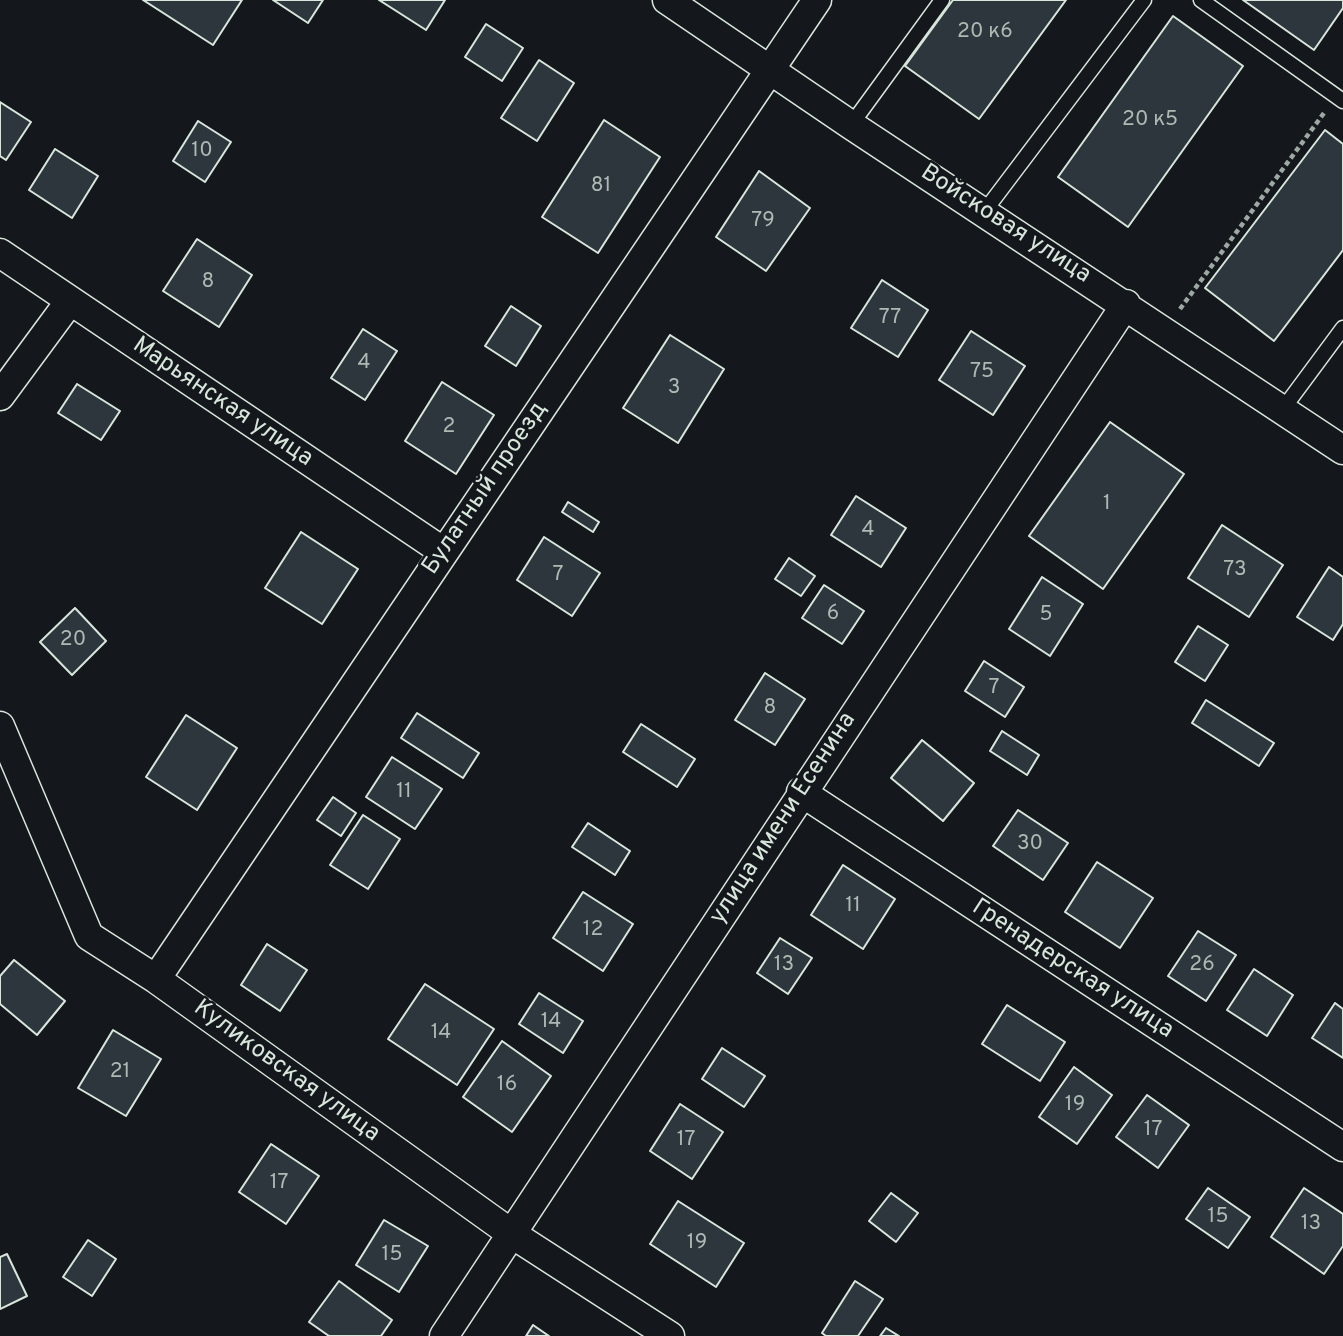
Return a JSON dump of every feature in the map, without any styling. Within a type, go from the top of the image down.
[{"type":"street","name":"Войсковая улица","points":[[667,0],[1343,450]]},
{"type":"street","name":"Булатный проезд","points":[[156,979],[817,0]]},
{"type":"street","name":"Марьянская улица","points":[[0,253],[444,552]]},
{"type":"street","points":[[0,396],[70,301]]},
{"type":"street","name":"улица имени Есенина","points":[[444,1336],[1126,304]]},
{"type":"street","name":"Куликовская улица","points":[[0,726],[89,936],[156,979],[512,1234],[670,1336]]},
{"type":"street","name":"Гренадерская улица","points":[[801,792],[1343,1147]]},
{"type":"lane","points":[[851,125],[942,0]]},
{"type":"lane","points":[[984,212],[1144,0]]},
{"type":"lane","points":[[1201,0],[1340,99]]},
{"type":"lane","points":[[1283,409],[1343,328]]},
{"type":"path","points":[[1179,310],[1340,99]]},
{"type":"building","points":[[143,0],[242,0],[213,45]]},
{"type":"building","points":[[273,0],[323,0],[308,23]]},
{"type":"building","points":[[379,0],[445,0],[426,30]]},
{"type":"building","points":[[953,0],[1066,0],[979,119],[905,66]]},
{"type":"building","points":[[1243,0],[1343,0],[1343,8],[1314,50]]},
{"type":"building","points":[[1173,16],[1243,66],[1128,227],[1058,177]]},
{"type":"building","points":[[486,24],[523,48],[502,81],[465,57]]},
{"type":"building","points":[[539,60],[574,83],[537,141],[501,118]]},
{"type":"building","points":[[0,102],[31,122],[6,160],[0,156]]},
{"type":"building","points":[[604,120],[660,157],[598,253],[542,217]]},
{"type":"building","points":[[198,121],[231,142],[205,182],[173,161]]},
{"type":"building","points":[[1325,130],[1343,144],[1343,250],[1274,341],[1205,288]]},
{"type":"building","points":[[55,149],[98,176],[72,218],[29,190]]},
{"type":"building","points":[[759,171],[810,208],[766,271],[716,237]]},
{"type":"building","points":[[197,239],[252,275],[219,327],[163,291]]},
{"type":"building","points":[[882,280],[928,310],[898,357],[851,328]]},
{"type":"building","points":[[511,306],[541,326],[516,366],[485,346]]},
{"type":"building","points":[[363,329],[397,351],[365,400],[331,378]]},
{"type":"building","points":[[971,331],[1025,366],[993,415],[939,380]]},
{"type":"building","points":[[670,335],[724,369],[678,443],[623,408]]},
{"type":"building","points":[[442,382],[494,415],[456,474],[405,441]]},
{"type":"building","points":[[77,384],[120,411],[101,440],[58,413]]},
{"type":"building","points":[[1110,422],[1184,474],[1103,589],[1029,536]]},
{"type":"building","points":[[856,496],[906,528],[881,567],[831,535]]},
{"type":"building","points":[[568,502],[599,522],[593,532],[562,512]]},
{"type":"building","points":[[1222,525],[1283,565],[1249,617],[1188,578]]},
{"type":"building","points":[[301,532],[358,569],[322,624],[265,588]]},
{"type":"building","points":[[544,537],[600,573],[572,616],[517,580]]},
{"type":"building","points":[[789,558],[815,576],[801,596],[775,579]]},
{"type":"building","points":[[1329,567],[1343,577],[1343,624],[1333,640],[1297,617]]},
{"type":"building","points":[[1042,577],[1083,604],[1050,656],[1009,629]]},
{"type":"building","points":[[824,585],[864,611],[842,644],[802,618]]},
{"type":"building","points":[[75,608],[106,641],[72,675],[40,642]]},
{"type":"building","points":[[1198,626],[1228,645],[1205,681],[1175,662]]},
{"type":"building","points":[[984,661],[1024,687],[1005,717],[965,691]]},
{"type":"building","points":[[765,673],[805,699],[775,745],[735,720]]},
{"type":"building","points":[[1206,700],[1274,743],[1259,766],[1192,723]]},
{"type":"building","points":[[417,713],[479,753],[463,778],[401,738]]},
{"type":"building","points":[[186,715],[237,748],[197,810],[146,777]]},
{"type":"building","points":[[641,724],[695,759],[677,787],[623,752]]},
{"type":"building","points":[[1002,731],[1039,755],[1027,775],[990,751]]},
{"type":"building","points":[[922,740],[974,783],[943,821],[891,778]]},
{"type":"building","points":[[392,757],[442,789],[415,829],[366,797]]},
{"type":"building","points":[[333,797],[356,813],[341,836],[317,820]]},
{"type":"building","points":[[1018,810],[1068,843],[1043,880],[993,846]]},
{"type":"building","points":[[363,815],[400,839],[368,889],[330,865]]},
{"type":"building","points":[[588,823],[630,851],[615,875],[572,847]]},
{"type":"building","points":[[1097,862],[1153,898],[1120,948],[1065,912]]},
{"type":"building","points":[[843,865],[895,899],[863,949],[811,915]]},
{"type":"building","points":[[583,892],[633,924],[603,971],[553,938]]},
{"type":"building","points":[[1198,931],[1236,955],[1206,1001],[1168,976]]},
{"type":"building","points":[[780,938],[812,958],[788,994],[757,973]]},
{"type":"building","points":[[267,944],[307,970],[280,1011],[241,985]]},
{"type":"building","points":[[14,960],[65,1001],[37,1035],[0,1004],[0,976]]},
{"type":"building","points":[[1254,969],[1293,995],[1267,1036],[1227,1010]]},
{"type":"building","points":[[425,984],[494,1029],[457,1085],[388,1039]]},
{"type":"building","points":[[539,993],[583,1021],[563,1053],[519,1024]]},
{"type":"building","points":[[1335,1003],[1343,1009],[1343,1058],[1312,1038]]},
{"type":"building","points":[[1007,1005],[1065,1042],[1040,1081],[982,1044]]},
{"type":"building","points":[[113,1030],[161,1059],[126,1116],[78,1088]]},
{"type":"building","points":[[502,1041],[551,1076],[512,1132],[463,1097]]},
{"type":"building","points":[[722,1048],[765,1076],[744,1107],[702,1079]]},
{"type":"building","points":[[1074,1067],[1112,1095],[1077,1144],[1039,1117]]},
{"type":"building","points":[[1147,1095],[1189,1125],[1158,1168],[1116,1137]]},
{"type":"building","points":[[680,1104],[723,1132],[692,1179],[650,1151]]},
{"type":"building","points":[[271,1144],[319,1176],[286,1224],[239,1192]]},
{"type":"building","points":[[1208,1188],[1250,1217],[1228,1248],[1186,1219]]},
{"type":"building","points":[[1304,1188],[1343,1214],[1343,1246],[1324,1274],[1271,1237]]},
{"type":"building","points":[[891,1193],[918,1213],[896,1242],[869,1221]]},
{"type":"building","points":[[678,1201],[744,1243],[716,1287],[650,1244]]},
{"type":"building","points":[[384,1220],[428,1246],[399,1292],[356,1265]]},
{"type":"building","points":[[88,1240],[116,1259],[92,1296],[63,1277]]},
{"type":"building","points":[[7,1254],[27,1296],[0,1309],[0,1257]]},
{"type":"building","points":[[339,1281],[392,1320],[381,1336],[329,1336],[309,1322]]},
{"type":"building","points":[[855,1281],[883,1299],[858,1336],[826,1336],[822,1333]]},
{"type":"building","points":[[533,1325],[549,1336],[526,1336]]},
{"type":"building","points":[[886,1328],[899,1336],[880,1336]]}]
